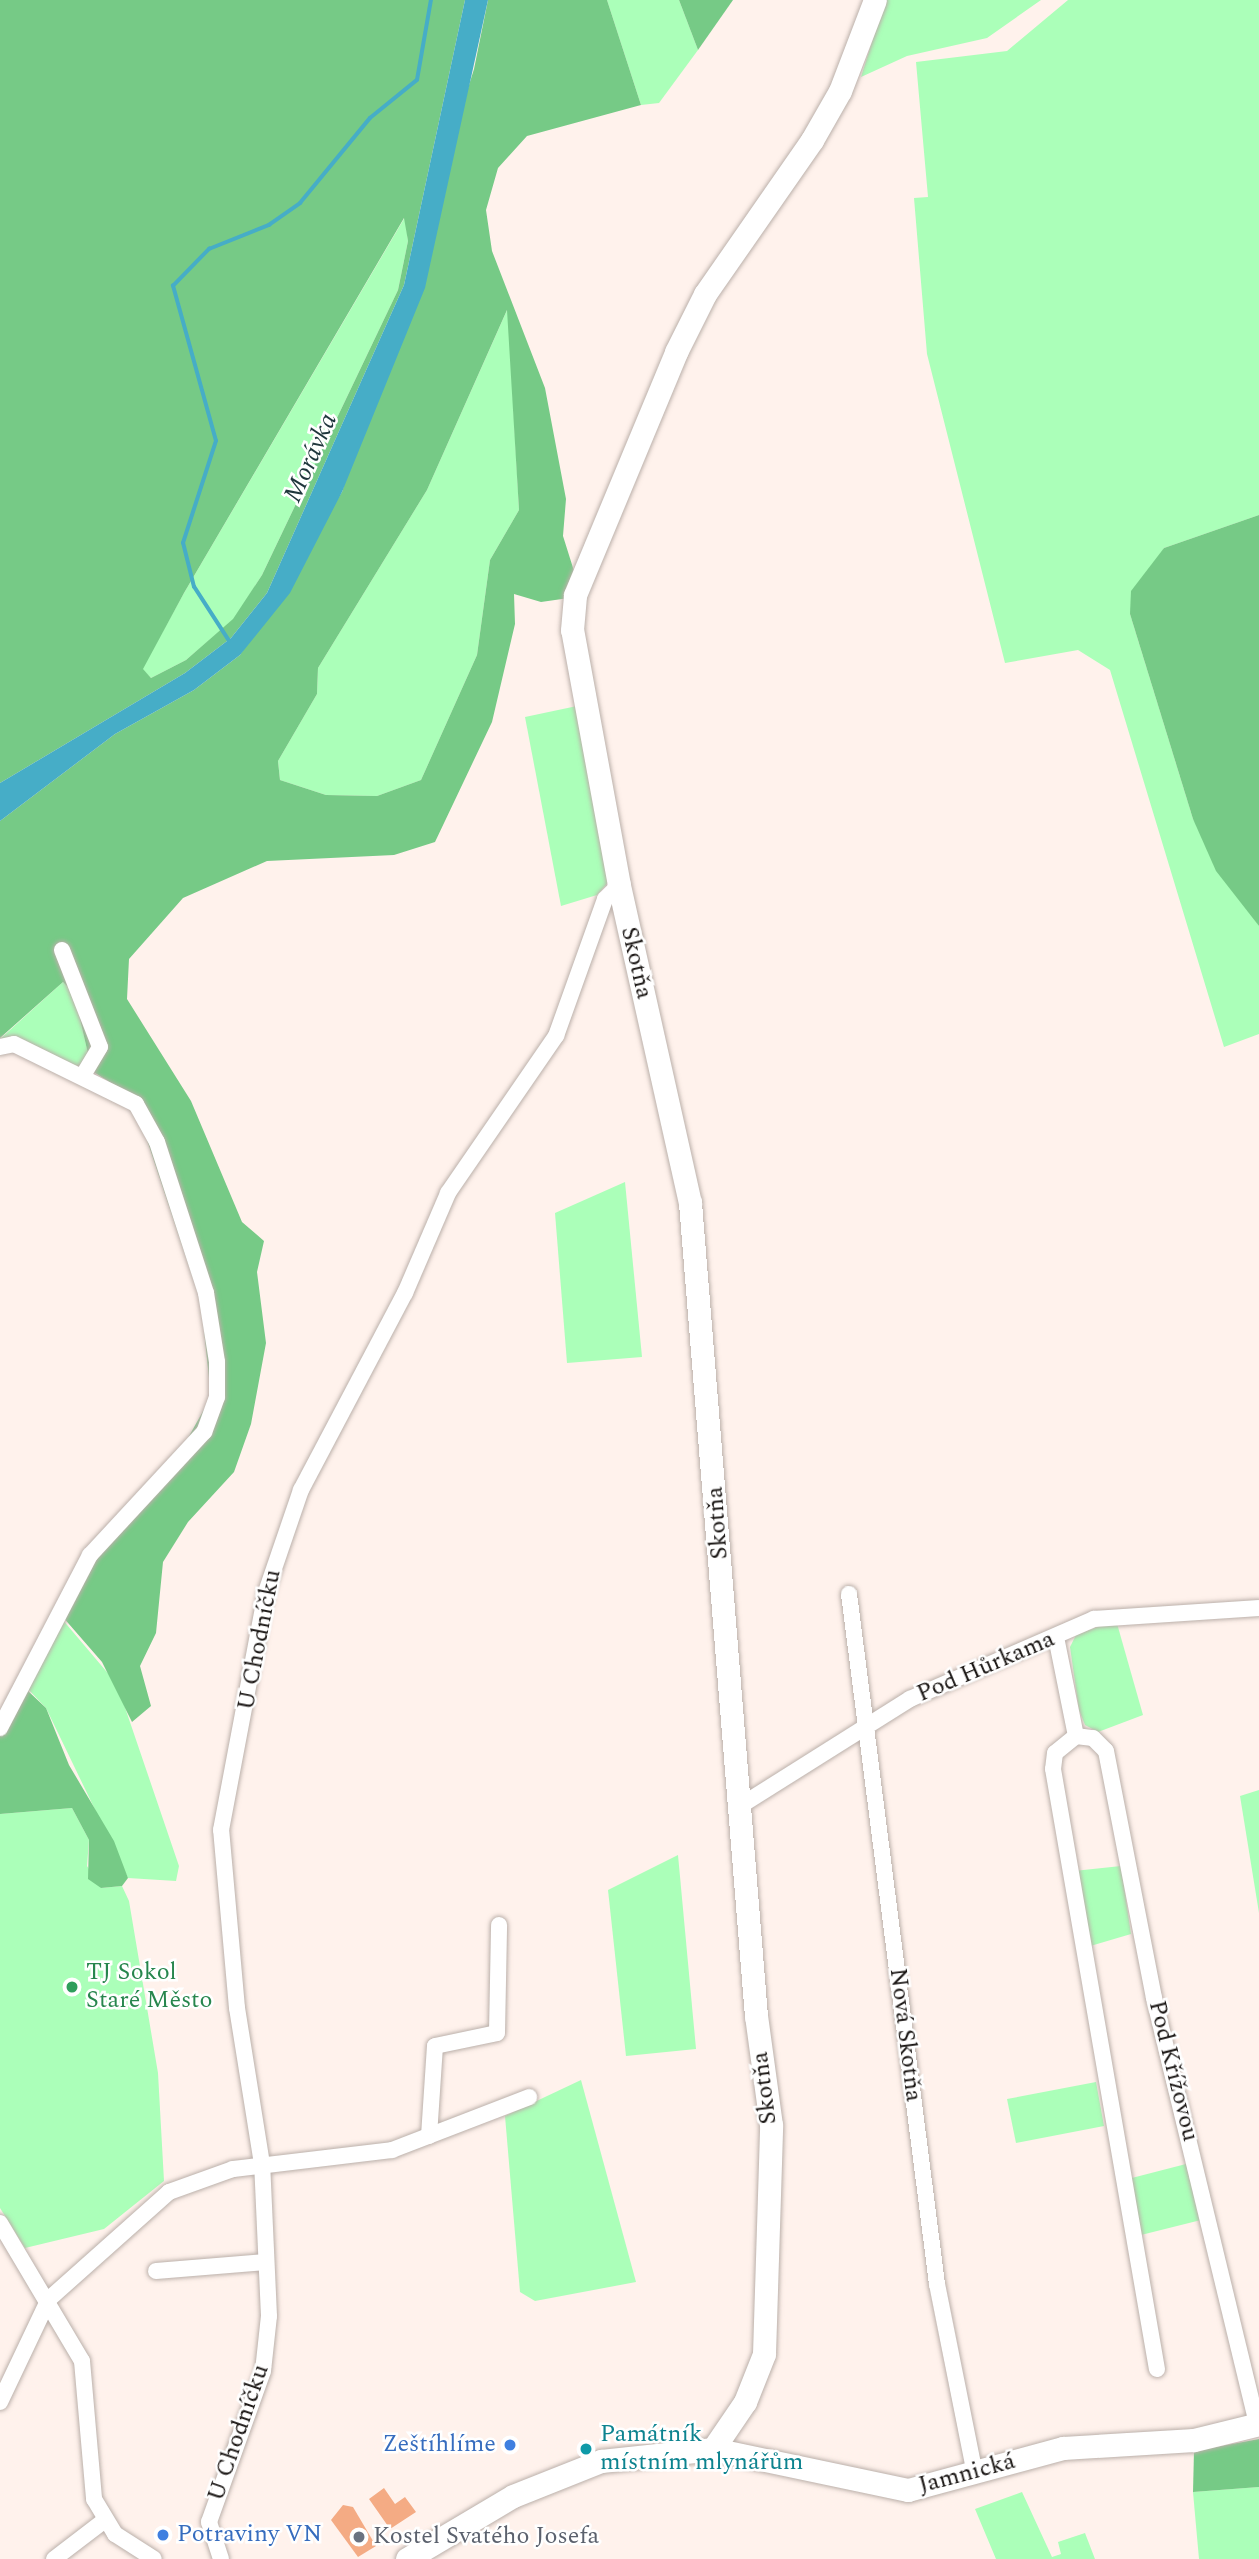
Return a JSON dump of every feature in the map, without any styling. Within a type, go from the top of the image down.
[{"type":"street","name":"Skotňa","points":[[713,2449],[745,2402],[764,2354],[769,2314],[771,2125],[740,1806],[690,1203],[619,885],[579,684],[575,595],[682,340],[705,294],[812,140],[854,59],[875,0]]},
{"type":"street","name":"U Chodníčku","points":[[220,2559],[209,2522],[263,2371],[266,2262],[262,2164],[237,2008],[221,1830],[266,1592],[301,1490],[471,1156],[556,1036],[605,898],[619,885]]},
{"type":"street","points":[[62,950],[100,1047],[83,1075]]},
{"type":"street","points":[[0,1047],[13,1044],[83,1075],[136,1104],[152,1129],[214,1320],[217,1397],[204,1432],[90,1556],[0,1728]]},
{"type":"street","name":"Nová Skotňa","points":[[849,1594],[870,1721],[937,2284],[975,2475]]},
{"type":"street","name":"Pod Hůrkama","points":[[740,1806],[870,1721],[1056,1637],[1121,1613],[1259,1608]]},
{"type":"street","points":[[1056,1637],[1076,1736],[1055,1753],[1053,1769],[1157,2369]]},
{"type":"street","name":"Pod Křížovou","points":[[1076,1736],[1093,1738],[1106,1751],[1154,1998],[1258,2425]]},
{"type":"street","points":[[429,2136],[435,2046],[497,2033],[499,1926]]},
{"type":"street","points":[[0,2402],[49,2299],[169,2192],[262,2164],[392,2150],[529,2097]]},
{"type":"street","points":[[0,2224],[49,2299],[82,2361],[89,2477],[104,2520],[154,2559]]},
{"type":"street","points":[[156,2271],[266,2262]]},
{"type":"street","name":"Jamnická","points":[[407,2559],[547,2479],[601,2461],[713,2449],[897,2491],[975,2475],[1063,2448],[1194,2440],[1258,2425]]},
{"type":"street","points":[[54,2559],[104,2520]]},
{"type":"green space","points":[[0,0],[465,0],[404,285],[267,593],[231,638],[185,673],[0,783]],"holes":[[[404,218],[408,241],[398,290],[262,575],[233,619],[186,660],[151,678],[143,669],[184,593]]]},
{"type":"green space","points":[[488,0],[607,0],[641,105],[527,136],[498,168],[486,210],[492,251],[545,388],[566,499],[563,536],[574,571],[569,598],[541,602],[514,594],[515,624],[492,722],[435,842],[394,855],[267,861],[183,898],[129,959],[127,999],[191,1101],[242,1222],[264,1241],[257,1272],[266,1343],[251,1424],[234,1472],[188,1522],[163,1562],[156,1633],[140,1666],[151,1706],[132,1722],[102,1662],[62,1616],[100,1536],[188,1438],[211,1397],[201,1302],[141,1122],[108,1081],[92,1071],[74,993],[63,982],[0,1038],[0,821],[115,734],[194,690],[240,655],[342,492],[474,69]],"holes":[[[507,310],[519,510],[490,560],[477,655],[421,780],[377,796],[326,795],[280,780],[278,761],[317,694],[318,668],[427,490]]]},
{"type":"green space","points":[[607,0],[679,0],[698,50],[659,103],[641,105]]},
{"type":"green space","points":[[679,0],[733,0],[698,50]]},
{"type":"green space","points":[[885,0],[1041,0],[987,38],[907,56],[861,77]]},
{"type":"green space","points":[[1068,0],[1259,0],[1259,515],[1164,548],[1130,614],[1193,819],[1259,926],[1259,1034],[1224,1047],[1110,670],[1078,650],[1005,663],[927,354],[914,198],[928,197],[916,62],[1007,51]]},
{"type":"green space","points":[[405,217],[408,241],[398,290],[262,575],[234,619],[186,660],[151,678],[142,669]]},
{"type":"green space","points":[[508,308],[519,510],[490,560],[477,655],[421,780],[377,796],[326,795],[280,780],[278,761],[317,694],[318,668],[427,490]]},
{"type":"green space","points":[[1259,515],[1259,926],[1216,871],[1193,819],[1130,614],[1131,591],[1164,548]]},
{"type":"green space","points":[[577,706],[611,879],[597,895],[561,906],[525,717]]},
{"type":"green space","points":[[63,982],[74,993],[92,1071],[0,1039]]},
{"type":"green space","points":[[625,1182],[642,1357],[567,1363],[555,1213]]},
{"type":"green space","points":[[62,1619],[117,1684],[179,1866],[176,1881],[128,1878],[46,1708],[28,1689]]},
{"type":"green space","points":[[1116,1620],[1143,1715],[1098,1732],[1085,1725],[1079,1710],[1070,1647],[1076,1635]]},
{"type":"green space","points":[[27,1690],[46,1708],[69,1765],[114,1841],[128,1878],[122,1886],[101,1888],[88,1879],[89,1840],[72,1808],[0,1814],[0,1732]]},
{"type":"green space","points":[[1259,1790],[1259,1913],[1240,1796]]},
{"type":"green space","name":"TJ Sokol Staré Město","points":[[72,1808],[89,1840],[87,1866],[101,1888],[122,1886],[129,1901],[158,2073],[164,2181],[104,2229],[25,2248],[0,2208],[0,1814]]},
{"type":"green space","points":[[678,1855],[696,2049],[626,2056],[608,1890]]},
{"type":"green space","points":[[1121,1866],[1131,1934],[1087,1947],[1074,1871]]},
{"type":"green space","points":[[581,2080],[636,2282],[535,2301],[520,2292],[505,2116]]},
{"type":"green space","points":[[1096,2082],[1104,2126],[1016,2143],[1007,2099]]},
{"type":"green space","points":[[1186,2164],[1201,2220],[1137,2236],[1124,2180]]},
{"type":"green space","points":[[1259,2439],[1259,2487],[1193,2492],[1194,2451]]},
{"type":"green space","points":[[1259,2487],[1259,2559],[1199,2559],[1193,2492]]},
{"type":"green space","points":[[1022,2492],[1052,2557],[1061,2554],[1058,2542],[1085,2533],[1095,2559],[996,2559],[975,2509]]},
{"type":"water","points":[[465,0],[488,0],[425,288],[342,492],[290,593],[240,655],[194,690],[115,734],[0,821],[0,783],[185,673],[231,638],[267,593],[404,285]]},
{"type":"building","points":[[384,2488],[395,2504],[405,2497],[416,2512],[390,2529],[369,2499]]},
{"type":"building","name":"Kostel Svatého Josefa","points":[[343,2505],[353,2507],[376,2546],[358,2557],[331,2520]]},
{"type":"waterway","points":[[229,641],[194,587],[183,543],[216,441],[173,286],[209,249],[269,225],[300,203],[370,118],[417,80],[431,0]]},
{"type":"place","name":"TJ Sokol Staré Město","points":[[72,1987]]},
{"type":"place","name":"Zeštíhlíme","points":[[510,2445]]},
{"type":"place","name":"Památník místním mlynářům","points":[[586,2449]]},
{"type":"place","name":"Potraviny VN","points":[[163,2535]]},
{"type":"place","name":"Kostel Svatého Josefa","points":[[359,2537]]},
{"type":"water label","name":"Morávka","points":[[311,458]]}]
